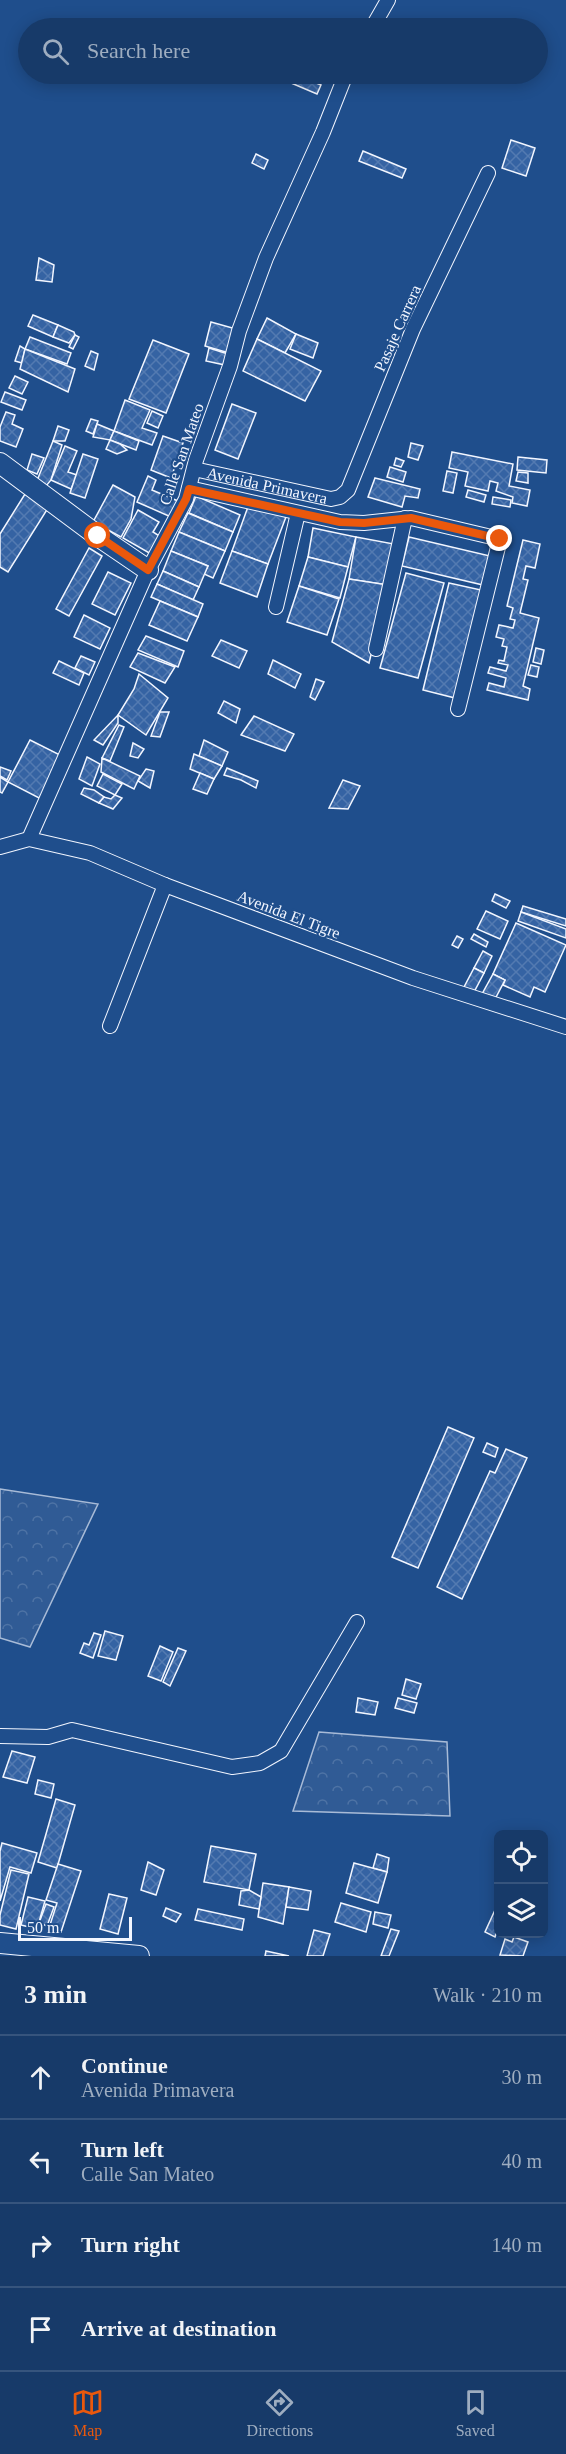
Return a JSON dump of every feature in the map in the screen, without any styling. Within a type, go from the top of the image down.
[{"type":"street","points":[[378,18],[388,0]]},
{"type":"street","name":"Calle San Mateo","points":[[29,839],[148,570],[186,499],[266,258],[323,132],[341,84]]},
{"type":"street","name":"Pasaje Carrera","points":[[340,497],[353,483],[413,329],[488,173]]},
{"type":"street","points":[[0,462],[98,536],[148,570]]},
{"type":"street","name":"Avenida Primavera","points":[[194,470],[331,499],[340,497]]},
{"type":"street","points":[[189,489],[340,522],[364,523],[405,518],[500,539],[458,709]]},
{"type":"street","points":[[276,607],[297,513]]},
{"type":"street","points":[[376,649],[405,518]]},
{"type":"street","name":"Avenida El Tigre","points":[[0,847],[29,839],[90,853],[165,885],[413,978],[566,1027]]},
{"type":"street","points":[[110,1026],[165,885]]},
{"type":"street","points":[[0,1736],[48,1737],[72,1730],[231,1767],[260,1763],[281,1751],[357,1622]]},
{"type":"street","points":[[0,1943],[139,1956]]},
{"type":"green space","points":[[0,1489],[98,1504],[30,1647],[0,1638]]},
{"type":"green space","points":[[319,1732],[447,1742],[450,1816],[293,1811]]},
{"type":"building","points":[[294,84],[321,85],[317,94]]},
{"type":"building","points":[[511,140],[535,148],[526,176],[502,168]]},
{"type":"building","points":[[363,151],[406,169],[402,178],[359,161]]},
{"type":"building","points":[[256,154],[268,160],[264,169],[252,163]]},
{"type":"building","points":[[39,258],[54,265],[52,282],[36,280]]},
{"type":"building","points":[[33,315],[58,325],[53,337],[28,326]]},
{"type":"building","points":[[267,318],[296,334],[285,353],[257,339]]},
{"type":"building","points":[[211,322],[236,329],[229,353],[205,346]]},
{"type":"building","points":[[58,325],[74,332],[75,335],[69,343],[53,337]]},
{"type":"building","points":[[296,334],[318,343],[313,358],[290,349]]},
{"type":"building","points":[[75,335],[79,337],[73,349],[69,347]]},
{"type":"building","points":[[30,337],[71,353],[67,364],[25,349]]},
{"type":"building","points":[[257,339],[321,371],[305,401],[243,371]]},
{"type":"building","points":[[153,340],[189,354],[166,413],[129,399]]},
{"type":"building","points":[[20,346],[25,349],[22,363],[15,361]]},
{"type":"building","points":[[209,348],[228,354],[225,365],[206,361]]},
{"type":"building","points":[[25,349],[75,369],[68,392],[20,369]]},
{"type":"building","points":[[91,351],[98,354],[94,370],[85,366]]},
{"type":"building","points":[[15,376],[28,382],[22,394],[9,388]]},
{"type":"building","points":[[5,392],[26,400],[22,410],[1,402]]},
{"type":"building","points":[[125,400],[150,410],[142,428],[157,433],[152,445],[114,431]]},
{"type":"building","points":[[232,404],[256,413],[238,459],[215,450]]},
{"type":"building","points":[[152,411],[163,416],[158,428],[147,423]]},
{"type":"building","points":[[6,412],[15,415],[12,424],[23,429],[16,447],[0,441],[0,427]]},
{"type":"building","points":[[91,419],[98,421],[93,434],[86,431]]},
{"type":"building","points":[[97,424],[114,431],[110,440],[93,437]]},
{"type":"building","points":[[58,426],[69,430],[65,441],[53,441]]},
{"type":"building","points":[[114,431],[139,441],[136,450],[110,440]]},
{"type":"building","points":[[163,436],[183,443],[171,478],[151,470]]},
{"type":"building","points":[[110,440],[127,450],[117,454],[106,449]]},
{"type":"building","points":[[53,441],[62,445],[51,480],[46,486],[36,483]]},
{"type":"building","points":[[411,443],[423,446],[418,460],[408,457]]},
{"type":"building","points":[[65,446],[77,451],[68,472],[77,475],[71,489],[51,480]]},
{"type":"building","points":[[452,452],[513,464],[509,486],[530,490],[527,506],[512,503],[513,497],[496,491],[498,483],[490,481],[488,491],[465,486],[468,472],[449,468]]},
{"type":"building","points":[[32,454],[44,458],[37,474],[27,470]]},
{"type":"building","points":[[83,454],[98,459],[85,498],[70,493]]},
{"type":"building","points":[[518,457],[547,460],[546,473],[517,470]]},
{"type":"building","points":[[396,458],[404,461],[401,467],[394,465]]},
{"type":"building","points":[[390,467],[406,472],[403,482],[387,477]]},
{"type":"building","points":[[447,471],[457,473],[453,493],[443,491]]},
{"type":"building","points":[[518,472],[528,473],[528,483],[516,481]]},
{"type":"building","points":[[148,476],[156,480],[152,490],[178,501],[171,517],[137,502]]},
{"type":"building","points":[[375,478],[420,489],[418,498],[405,496],[402,507],[368,497]]},
{"type":"building","points":[[113,485],[135,497],[131,519],[121,537],[93,522]]},
{"type":"building","points":[[468,490],[486,495],[484,502],[466,497]]},
{"type":"building","points":[[25,494],[48,508],[8,572],[0,567],[0,534]]},
{"type":"building","points":[[196,496],[240,515],[233,532],[189,513]]},
{"type":"building","points":[[493,497],[511,500],[510,507],[492,504]]},
{"type":"building","points":[[249,504],[286,517],[268,564],[232,551]]},
{"type":"building","points":[[138,510],[159,522],[153,532],[161,537],[151,554],[123,538]]},
{"type":"building","points":[[188,513],[233,532],[225,551],[179,532]]},
{"type":"building","points":[[313,528],[356,537],[348,567],[308,557]]},
{"type":"building","points":[[179,532],[225,551],[213,578],[204,574],[208,566],[171,551]]},
{"type":"building","points":[[356,537],[394,544],[388,585],[349,579]]},
{"type":"building","points":[[409,537],[490,556],[483,585],[402,566]]},
{"type":"building","points":[[523,540],[540,544],[535,568],[526,566],[523,579],[528,580],[520,613],[539,618],[523,686],[530,689],[528,700],[487,690],[489,683],[504,687],[506,678],[488,673],[490,667],[506,671],[508,665],[498,663],[499,660],[504,661],[507,647],[502,646],[504,639],[496,637],[499,625],[513,628],[515,620],[510,619],[513,608],[507,606]]},
{"type":"building","points":[[89,548],[102,556],[69,616],[56,609]]},
{"type":"building","points":[[171,551],[208,566],[199,587],[163,571]]},
{"type":"building","points":[[232,551],[268,564],[257,597],[220,583]]},
{"type":"building","points":[[308,557],[348,567],[340,598],[299,586]]},
{"type":"building","points":[[163,571],[199,587],[193,600],[157,584]]},
{"type":"building","points":[[108,572],[131,583],[115,615],[92,604]]},
{"type":"building","points":[[406,573],[444,583],[418,678],[380,668]]},
{"type":"building","points":[[349,579],[388,585],[369,663],[332,642]]},
{"type":"building","points":[[449,583],[481,590],[455,698],[423,690]]},
{"type":"building","points":[[157,584],[203,604],[198,617],[151,597]]},
{"type":"building","points":[[299,586],[339,599],[327,635],[287,622]]},
{"type":"building","points":[[160,601],[198,617],[187,641],[149,625]]},
{"type":"building","points":[[84,615],[110,628],[100,649],[74,637]]},
{"type":"building","points":[[146,636],[184,651],[178,667],[138,650]]},
{"type":"building","points":[[221,640],[247,651],[239,668],[212,656]]},
{"type":"building","points":[[536,648],[544,650],[541,664],[533,662]]},
{"type":"building","points":[[138,653],[175,667],[165,683],[130,667]]},
{"type":"building","points":[[81,656],[95,662],[89,675],[75,668]]},
{"type":"building","points":[[273,660],[301,674],[295,688],[268,674]]},
{"type":"building","points":[[59,661],[84,673],[79,685],[53,673]]},
{"type":"building","points":[[531,665],[539,667],[537,677],[528,675]]},
{"type":"building","points":[[139,674],[168,698],[146,735],[118,715],[134,689]]},
{"type":"building","points":[[316,679],[324,682],[315,700],[310,697]]},
{"type":"building","points":[[224,701],[240,709],[236,723],[218,713]]},
{"type":"building","points":[[160,712],[169,712],[160,737],[151,736]]},
{"type":"building","points":[[118,715],[118,723],[103,745],[94,740]]},
{"type":"building","points":[[254,716],[294,734],[285,751],[241,735]]},
{"type":"building","points":[[119,725],[124,727],[110,761],[102,758]]},
{"type":"building","points":[[30,740],[64,757],[43,800],[8,782]]},
{"type":"building","points":[[204,740],[228,752],[222,766],[199,756]]},
{"type":"building","points":[[133,743],[144,749],[138,758],[130,756]]},
{"type":"building","points":[[194,754],[222,766],[214,779],[190,769]]},
{"type":"building","points":[[87,757],[100,764],[92,786],[79,779]]},
{"type":"building","points":[[102,758],[140,776],[134,789],[101,772]]},
{"type":"building","points":[[0,767],[11,771],[7,780],[0,776]]},
{"type":"building","points":[[227,768],[258,781],[256,788],[224,775]]},
{"type":"building","points":[[146,769],[154,771],[150,788],[138,781]]},
{"type":"building","points":[[200,773],[214,779],[207,794],[193,789]]},
{"type":"building","points":[[103,774],[122,784],[115,795],[97,786]]},
{"type":"building","points":[[0,777],[8,782],[2,793],[0,792]]},
{"type":"building","points":[[343,780],[360,786],[348,809],[329,808]]},
{"type":"building","points":[[84,788],[94,790],[104,797],[99,803],[81,794]]},
{"type":"building","points":[[115,795],[122,798],[113,809],[99,803],[104,797],[111,799]]},
{"type":"building","points":[[495,894],[510,901],[506,908],[492,901]]},
{"type":"building","points":[[523,906],[566,919],[566,926],[521,912]]},
{"type":"building","points":[[486,911],[508,921],[500,939],[477,929]]},
{"type":"building","points":[[521,912],[566,929],[566,938],[518,921]]},
{"type":"building","points":[[516,923],[566,945],[545,992],[534,987],[530,997],[503,985],[505,980],[493,974]]},
{"type":"building","points":[[474,934],[488,942],[486,947],[471,939]]},
{"type":"building","points":[[457,936],[463,939],[458,948],[452,945]]},
{"type":"building","points":[[483,951],[492,956],[484,973],[474,968]]},
{"type":"building","points":[[474,968],[484,973],[473,994],[463,989]]},
{"type":"building","points":[[493,974],[505,980],[494,1001],[482,994]]},
{"type":"building","points":[[448,1427],[474,1438],[418,1568],[392,1557]]},
{"type":"building","points":[[487,1443],[498,1448],[495,1457],[483,1452]]},
{"type":"building","points":[[506,1449],[527,1458],[462,1599],[437,1587],[490,1471],[495,1473]]},
{"type":"building","points":[[105,1631],[123,1636],[116,1660],[98,1656]]},
{"type":"building","points":[[94,1633],[101,1635],[93,1658],[80,1653],[84,1643],[89,1645]]},
{"type":"building","points":[[160,1646],[173,1652],[161,1681],[148,1676]]},
{"type":"building","points":[[178,1648],[186,1651],[170,1686],[163,1682]]},
{"type":"building","points":[[406,1679],[421,1684],[416,1699],[402,1695]]},
{"type":"building","points":[[358,1698],[378,1702],[375,1715],[356,1712]]},
{"type":"building","points":[[398,1698],[417,1703],[414,1713],[395,1708]]},
{"type":"building","points":[[12,1751],[35,1757],[27,1783],[3,1777]]},
{"type":"building","points":[[38,1780],[54,1784],[51,1798],[35,1794]]},
{"type":"building","points":[[56,1799],[75,1805],[57,1868],[38,1862]]},
{"type":"building","points":[[2,1843],[37,1853],[31,1873],[10,1867],[0,1901],[0,1851]]},
{"type":"building","points":[[211,1846],[256,1854],[249,1890],[204,1882]]},
{"type":"building","points":[[377,1854],[389,1858],[387,1872],[373,1868]]},
{"type":"building","points":[[148,1862],[164,1870],[156,1895],[141,1890]]},
{"type":"building","points":[[354,1863],[387,1872],[378,1903],[346,1893]]},
{"type":"building","points":[[58,1864],[81,1871],[61,1932],[49,1928],[57,1903],[46,1900]]},
{"type":"building","points":[[11,1870],[29,1874],[16,1929],[0,1925],[0,1915]]},
{"type":"building","points":[[263,1883],[289,1887],[283,1924],[258,1917]]},
{"type":"building","points":[[289,1887],[311,1891],[308,1910],[286,1907]]},
{"type":"building","points":[[249,1890],[261,1897],[259,1909],[239,1905],[241,1891]]},
{"type":"building","points":[[109,1894],[127,1898],[118,1934],[100,1929]]},
{"type":"building","points":[[28,1897],[45,1901],[37,1929],[21,1925]]},
{"type":"building","points":[[341,1903],[371,1912],[366,1932],[335,1922]]},
{"type":"building","points":[[46,1904],[54,1907],[47,1926],[39,1923]]},
{"type":"building","points":[[166,1908],[181,1914],[176,1922],[163,1916]]},
{"type":"building","points":[[198,1909],[244,1919],[242,1930],[195,1920]]},
{"type":"building","points":[[375,1912],[391,1915],[388,1928],[373,1924]]},
{"type":"building","points":[[494,1912],[494,1936],[485,1932]]},
{"type":"building","points":[[391,1929],[399,1931],[389,1956],[381,1956]]},
{"type":"building","points":[[314,1930],[330,1934],[323,1956],[307,1956]]},
{"type":"building","points":[[514,1938],[517,1938],[528,1942],[523,1956],[500,1955],[505,1939],[512,1942]]},
{"type":"building","points":[[266,1951],[289,1956],[265,1956]]},
{"type":"route","points":[[98,536],[148,570],[186,499],[189,489],[340,522],[364,523],[411,518],[500,539]]}]
